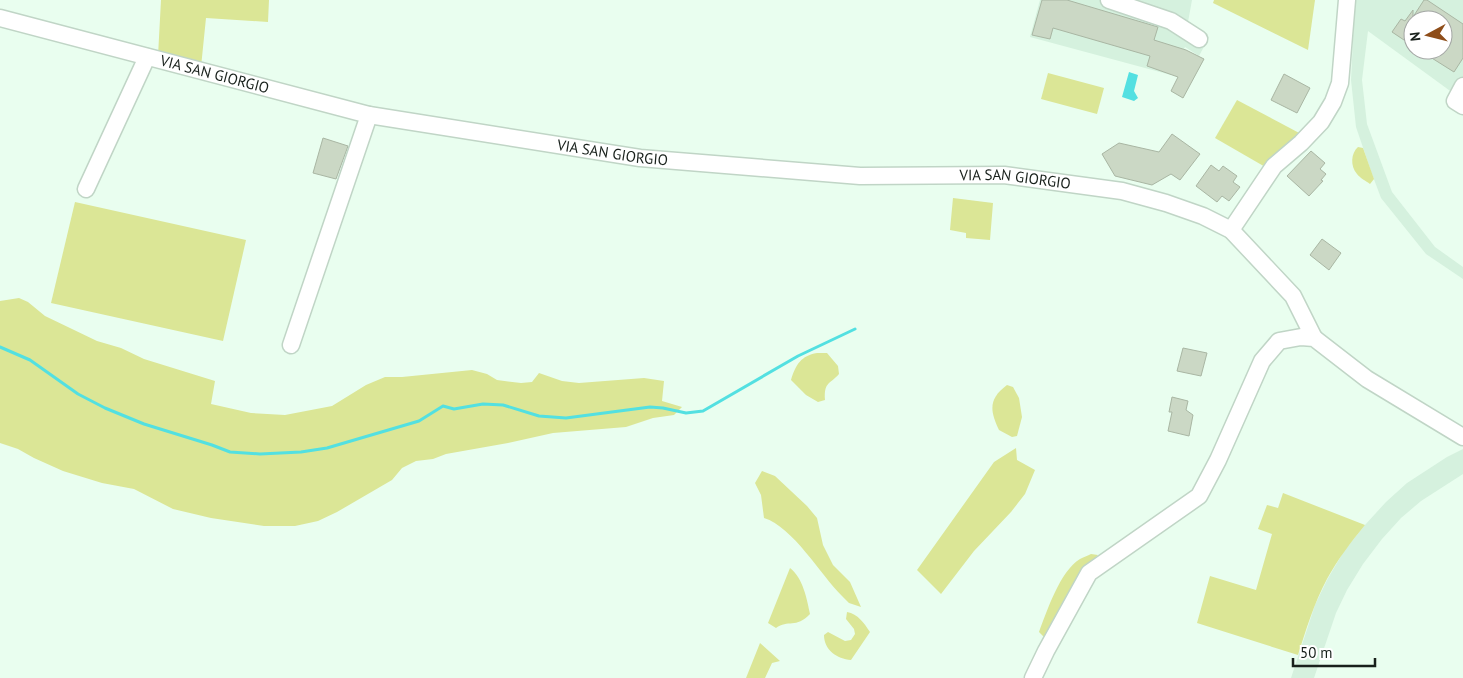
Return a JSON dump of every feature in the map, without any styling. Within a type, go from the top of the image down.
[{"type":"street","points":[[1109,0],[1171,21],[1199,39]]},
{"type":"street","points":[[1231,230],[1274,166],[1301,143],[1321,122],[1333,102],[1340,84],[1347,0]]},
{"type":"street","name":"VIA SAN GIORGIO","points":[[0,18],[369,115],[640,158],[860,176],[1004,175],[1122,191],[1166,203],[1203,216],[1231,230],[1293,296],[1314,338]]},
{"type":"street","points":[[86,188],[148,57]]},
{"type":"street","points":[[1463,86],[1455,101],[1463,106]]},
{"type":"street","points":[[291,345],[369,115]]},
{"type":"street","points":[[1033,678],[1046,650],[1089,573],[1199,496],[1218,460],[1262,361],[1279,341],[1301,337],[1314,338],[1367,379],[1463,437]]},
{"type":"shaded area","points":[[1040,0],[1192,0],[1188,22],[1209,37],[1199,56],[1185,47],[1171,75],[1030,37]]},
{"type":"shaded area","points":[[1355,0],[1463,0],[1463,115],[1448,105],[1453,93],[1408,60],[1453,60],[1453,10],[1403,10],[1403,57],[1368,31],[1362,80],[1367,124],[1392,192],[1435,247],[1463,267],[1463,279],[1426,254],[1381,198],[1356,127],[1351,80]]},
{"type":"shaded area","points":[[1463,449],[1463,474],[1421,501],[1401,518],[1363,564],[1336,613],[1314,678],[1291,678],[1315,605],[1344,551],[1386,502],[1407,483]]},
{"type":"green space","points":[[161,0],[269,0],[268,22],[206,18],[201,67],[158,56]]},
{"type":"green space","points":[[1214,0],[1315,0],[1308,50],[1213,3]]},
{"type":"green space","points":[[1048,73],[1104,88],[1097,114],[1041,99]]},
{"type":"green space","points":[[1237,100],[1303,135],[1267,168],[1215,138]]},
{"type":"green space","points":[[1358,147],[1363,148],[1374,179],[1370,184],[1358,175],[1352,164],[1353,156]]},
{"type":"green space","points":[[953,198],[993,203],[990,240],[966,238],[966,233],[950,230]]},
{"type":"green space","points":[[75,202],[246,240],[223,341],[51,303]]},
{"type":"green space","points":[[19,298],[28,302],[45,316],[97,341],[121,348],[144,359],[215,381],[211,404],[251,413],[285,415],[332,406],[366,385],[385,377],[472,370],[487,374],[497,380],[521,383],[532,382],[539,373],[562,381],[579,383],[644,378],[664,381],[662,401],[682,407],[674,415],[653,418],[626,427],[553,433],[416,461],[402,468],[392,480],[318,521],[295,526],[264,526],[211,518],[173,509],[134,489],[102,483],[63,471],[18,449],[0,443],[0,301]]},
{"type":"green space","points":[[827,353],[838,366],[839,374],[826,387],[825,400],[818,402],[806,395],[791,380],[800,362],[807,356]]},
{"type":"green space","points":[[1007,385],[1013,387],[1019,398],[1022,417],[1017,436],[1012,437],[999,430],[992,406],[996,395]]},
{"type":"green space","points":[[1016,448],[1017,460],[1035,470],[1025,494],[1011,512],[974,551],[941,594],[917,570],[994,462]]},
{"type":"green space","points":[[762,471],[775,476],[817,518],[823,545],[833,565],[850,582],[861,607],[849,603],[796,541],[775,523],[764,518],[761,495],[755,483]]},
{"type":"green space","points":[[1283,493],[1365,525],[1345,551],[1322,588],[1298,655],[1197,623],[1210,576],[1256,590],[1272,534],[1258,529],[1267,505],[1278,508]]},
{"type":"green space","points":[[1091,554],[1098,555],[1087,566],[1046,639],[1039,632],[1060,582],[1073,565]]},
{"type":"green space","points":[[790,568],[801,583],[810,614],[805,619],[796,623],[780,625],[776,628],[768,623]]},
{"type":"green space","points":[[847,612],[858,617],[870,632],[851,660],[841,658],[832,653],[826,645],[824,635],[828,632],[845,641],[851,640],[855,634],[854,629],[846,619]]},
{"type":"green space","points":[[760,643],[780,661],[772,663],[765,678],[746,678]]},
{"type":"water","points":[[1129,72],[1138,75],[1134,91],[1138,98],[1134,101],[1122,97]]},
{"type":"building","points":[[1042,0],[1067,0],[1158,27],[1154,40],[1186,50],[1204,59],[1183,98],[1171,91],[1178,77],[1147,66],[1150,56],[1053,28],[1050,39],[1032,35]]},
{"type":"building","points":[[1424,0],[1427,0],[1442,10],[1418,10]]},
{"type":"building","points":[[1453,17],[1463,24],[1463,58],[1454,72],[1435,60],[1453,60]]},
{"type":"building","points":[[1401,19],[1403,20],[1403,39],[1392,32]]},
{"type":"building","points":[[1284,74],[1310,88],[1297,113],[1271,100]]},
{"type":"building","points":[[1172,134],[1200,154],[1180,180],[1171,174],[1152,185],[1115,176],[1102,154],[1119,143],[1159,152]]},
{"type":"building","points":[[323,138],[348,146],[336,179],[313,173]]},
{"type":"building","points":[[1311,151],[1325,163],[1320,169],[1326,174],[1321,180],[1323,181],[1309,196],[1287,176]]},
{"type":"building","points":[[1211,165],[1219,171],[1223,166],[1237,176],[1233,182],[1240,187],[1229,201],[1222,196],[1217,202],[1196,186]]},
{"type":"building","points":[[1322,239],[1341,253],[1329,270],[1310,255]]},
{"type":"building","points":[[1183,348],[1207,353],[1201,376],[1177,371]]},
{"type":"building","points":[[1172,397],[1188,401],[1186,410],[1193,415],[1189,436],[1168,431],[1172,412],[1169,412]]},
{"type":"waterway","points":[[0,347],[30,360],[78,394],[105,408],[144,424],[230,452],[260,454],[301,452],[327,448],[419,421],[443,406],[454,409],[483,404],[503,405],[539,416],[566,418],[650,407],[686,413],[703,411],[798,356],[855,329]]}]
